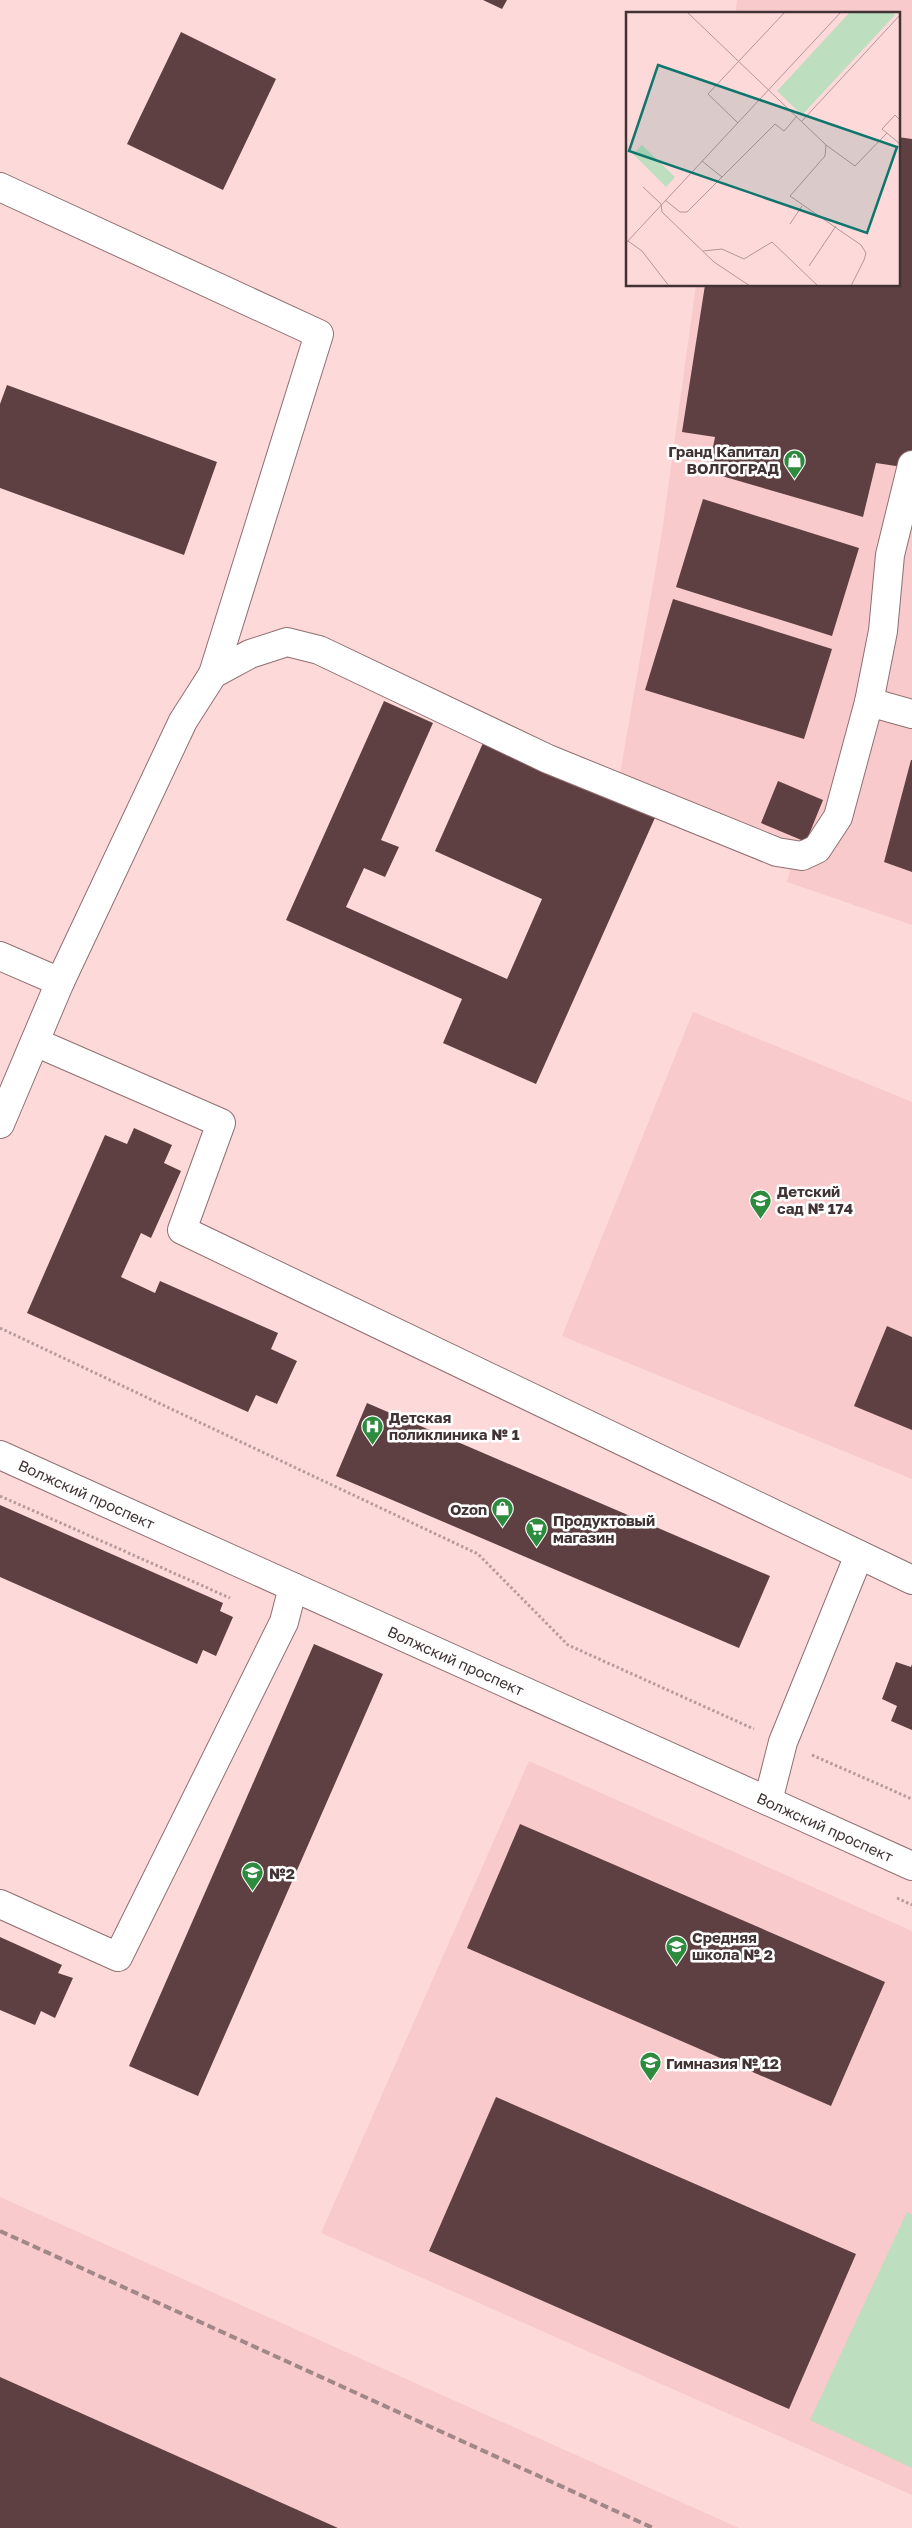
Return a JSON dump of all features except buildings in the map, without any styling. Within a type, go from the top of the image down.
[{"type":"street","points":[[0,187],[319,334],[212,674],[183,721],[60,982],[0,1124]]},
{"type":"street","points":[[212,674],[250,654],[287,642],[318,650],[548,759],[777,852],[802,856],[817,849],[838,817],[869,702],[883,631],[890,555],[912,465]]},
{"type":"street","points":[[869,702],[912,714]]},
{"type":"street","points":[[0,956],[60,982]]},
{"type":"street","points":[[35,1042],[221,1123],[182,1230],[912,1580]]},
{"type":"street","name":"Волжский проспект","points":[[0,1455],[912,1866]]},
{"type":"street","points":[[768,1801],[783,1742],[859,1555]]},
{"type":"street","points":[[0,1904],[118,1957],[284,1622],[294,1587]]},
{"type":"path","points":[[0,1328],[478,1554],[568,1645],[912,1799]]},
{"type":"path","points":[[0,1496],[231,1598]]},
{"type":"path","points":[[894,1896],[912,1905]]},
{"type":"shaded area","points":[[737,0],[912,0],[912,925],[787,882],[797,843],[620,774],[662,532],[696,286],[900,286],[900,12],[735,12]]},
{"type":"shaded area","name":"Детский сад № 174","points":[[693,1012],[912,1102],[912,1479],[562,1336]]},
{"type":"shaded area","name":"Гимназия № 12","points":[[529,1761],[912,1931],[912,2495],[321,2233]]},
{"type":"shaded area","points":[[0,2197],[739,2528],[0,2528]]},
{"type":"green space","points":[[907,2212],[912,2215],[912,2468],[810,2420]]},
{"type":"railway","points":[[0,2231],[653,2528]]},
{"type":"place","name":"Гранд Капитал ВОЛГОГРАД","points":[[795,479]]},
{"type":"place","name":"Детский сад № 174","points":[[761,1219]]},
{"type":"place","name":"Детская поликлиника № 1","points":[[373,1445]]},
{"type":"place","name":"Ozon","points":[[503,1528]]},
{"type":"place","name":"Продуктовый магазин","points":[[537,1548]]},
{"type":"place","name":"№2","points":[[253,1892]]},
{"type":"place","name":"Средняя школа № 2","points":[[676,1965]]},
{"type":"place","name":"Гимназия № 12","points":[[650,2082]]}]
